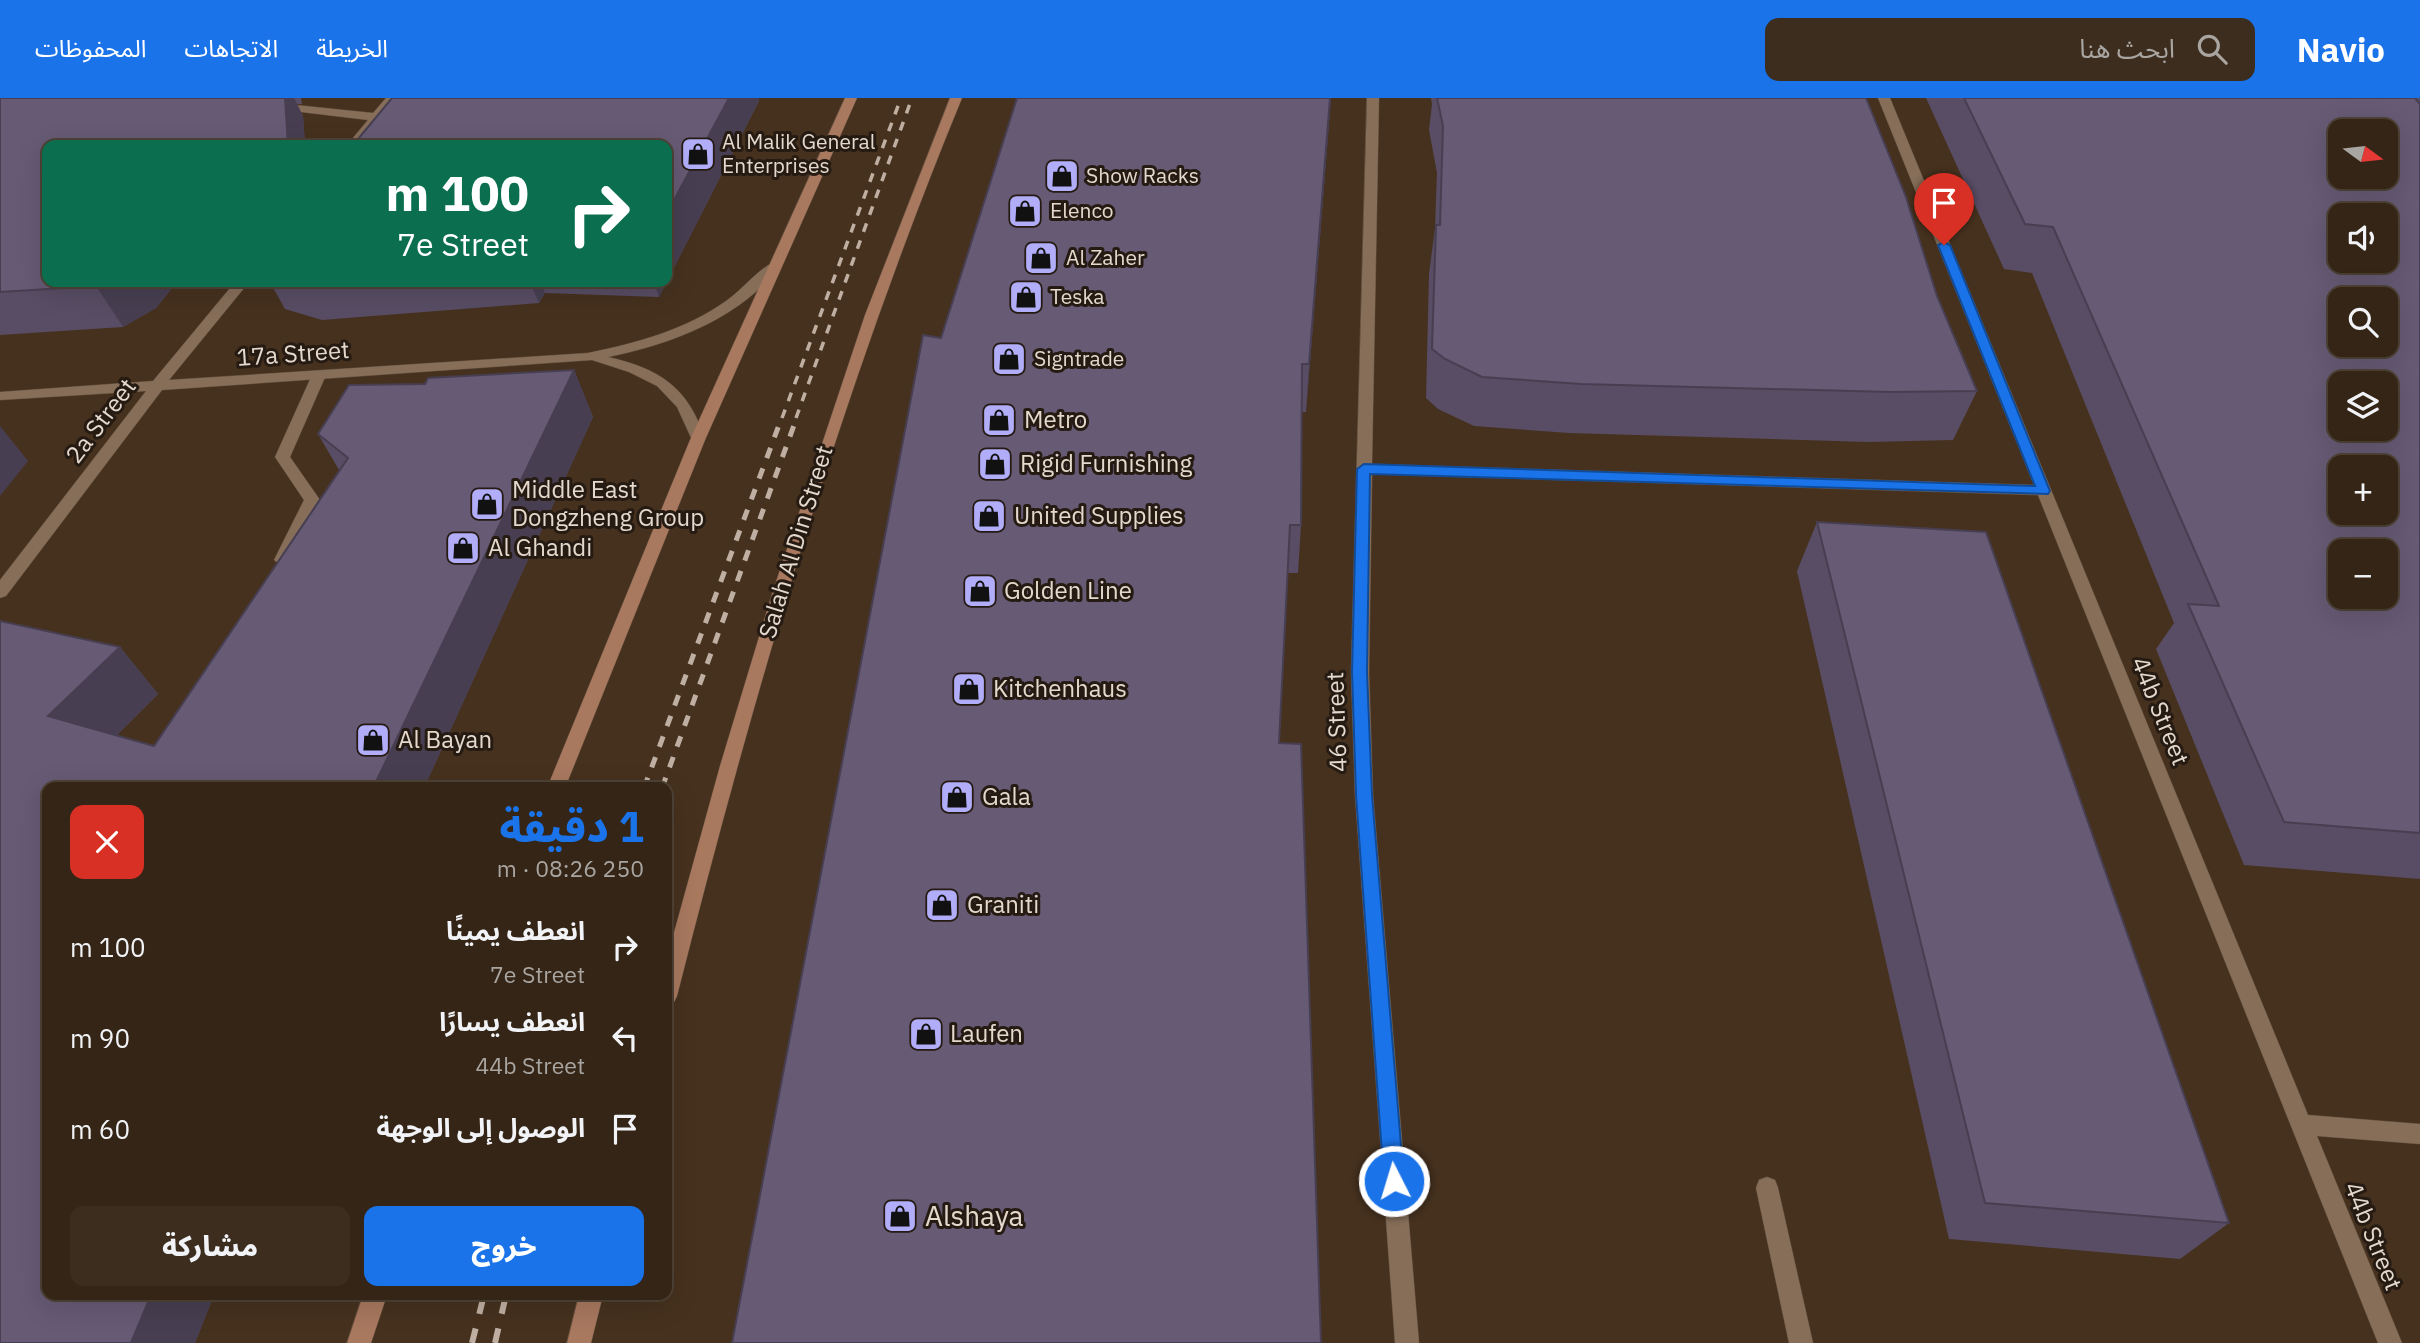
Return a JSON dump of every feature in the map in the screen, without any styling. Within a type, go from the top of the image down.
[{"type":"main road","points":[[558,782],[615,634],[698,439],[851,98]]},
{"type":"main road","name":"Salah Al Din Street","points":[[672,978],[764,644],[828,439],[884,279],[956,98]]},
{"type":"main road","points":[[359,1343],[373,1300]]},
{"type":"main road","points":[[579,1343],[590,1300]]},
{"type":"street","points":[[296,98],[266,104],[376,117]]},
{"type":"street","points":[[357,140],[392,98]]},
{"type":"street","name":"46 Street","points":[[1373,98],[1360,672],[1364,795],[1407,1343]]},
{"type":"street","name":"44b Street","points":[[1884,98],[2390,1343]]},
{"type":"street","name":"17a Street","points":[[0,396],[588,357],[636,348],[680,333],[720,314],[751,291],[773,267]]},
{"type":"street","name":"2a Street","points":[[0,592],[157,386],[238,287]]},
{"type":"street","name":"17a Street","points":[[588,357],[623,364],[653,376],[676,393],[692,415],[698,439]]},
{"type":"street","points":[[275,575],[312,500],[282,457],[319,375]]},
{"type":"street","points":[[1364,469],[2043,491]]},
{"type":"street","points":[[2301,1125],[2420,1134]]},
{"type":"street","points":[[1767,1188],[1801,1343]]},
{"type":"building","points":[[0,98],[285,98],[288,140],[42,140],[42,287],[80,287],[0,292]]},
{"type":"building","points":[[392,98],[729,98],[672,204],[672,140],[357,140]]},
{"type":"building","points":[[1017,98],[1330,98],[1309,364],[1302,364],[1301,525],[1290,525],[1279,743],[1301,744],[1321,1343],[732,1343],[923,335],[941,338]]},
{"type":"building","points":[[1437,98],[1866,98],[1906,197],[1937,296],[1977,391],[1890,392],[1581,384],[1482,377],[1445,359],[1432,349],[1436,225],[1440,225],[1443,126]]},
{"type":"building","points":[[1964,98],[2415,98],[2420,104],[2420,833],[2284,822],[2188,604],[2219,606],[2053,227],[2025,224]]},
{"type":"building","points":[[574,370],[376,782],[42,782],[42,1300],[149,1300],[131,1343],[0,1343],[0,621],[120,647],[48,716],[154,746],[348,458],[318,434],[349,385],[425,384],[428,378]]},
{"type":"building","points":[[1817,522],[1986,532],[2229,1223],[1985,1203]]},
{"type":"railway","points":[[782,418],[901,98]]},
{"type":"railway","points":[[796,418],[912,98]]},
{"type":"railway","points":[[646,782],[782,417]]},
{"type":"railway","points":[[664,782],[797,417]]},
{"type":"railway","points":[[472,1343],[483,1300]]},
{"type":"railway","points":[[495,1343],[505,1300]]},
{"type":"place","name":"Al Malik General Enterprises","points":[[698,154]]},
{"type":"place","name":"Show Racks","points":[[1062,176]]},
{"type":"place","name":"Elenco","points":[[1025,211]]},
{"type":"place","name":"Al Zaher","points":[[1041,258]]},
{"type":"place","name":"Teska","points":[[1026,297]]},
{"type":"place","name":"Signtrade","points":[[1009,359]]},
{"type":"place","name":"Metro","points":[[999,420]]},
{"type":"place","name":"Rigid Furnishing","points":[[995,464]]},
{"type":"place","name":"Middle East Dongzheng Group","points":[[487,504]]},
{"type":"place","name":"United Supplies","points":[[989,516]]},
{"type":"place","name":"Al Ghandi","points":[[463,548]]},
{"type":"place","name":"Golden Line","points":[[980,591]]},
{"type":"place","name":"Kitchenhaus","points":[[969,689]]},
{"type":"place","name":"Al Bayan","points":[[373,740]]},
{"type":"place","name":"Gala","points":[[957,797]]},
{"type":"place","name":"Graniti","points":[[942,905]]},
{"type":"place","name":"Laufen","points":[[926,1034]]},
{"type":"place","name":"Alshaya","points":[[900,1216]]},
{"type":"route","points":[[1394,1181],[1364,795],[1360,672],[1360,564],[1364,469],[2043,491],[1944,245]]}]
